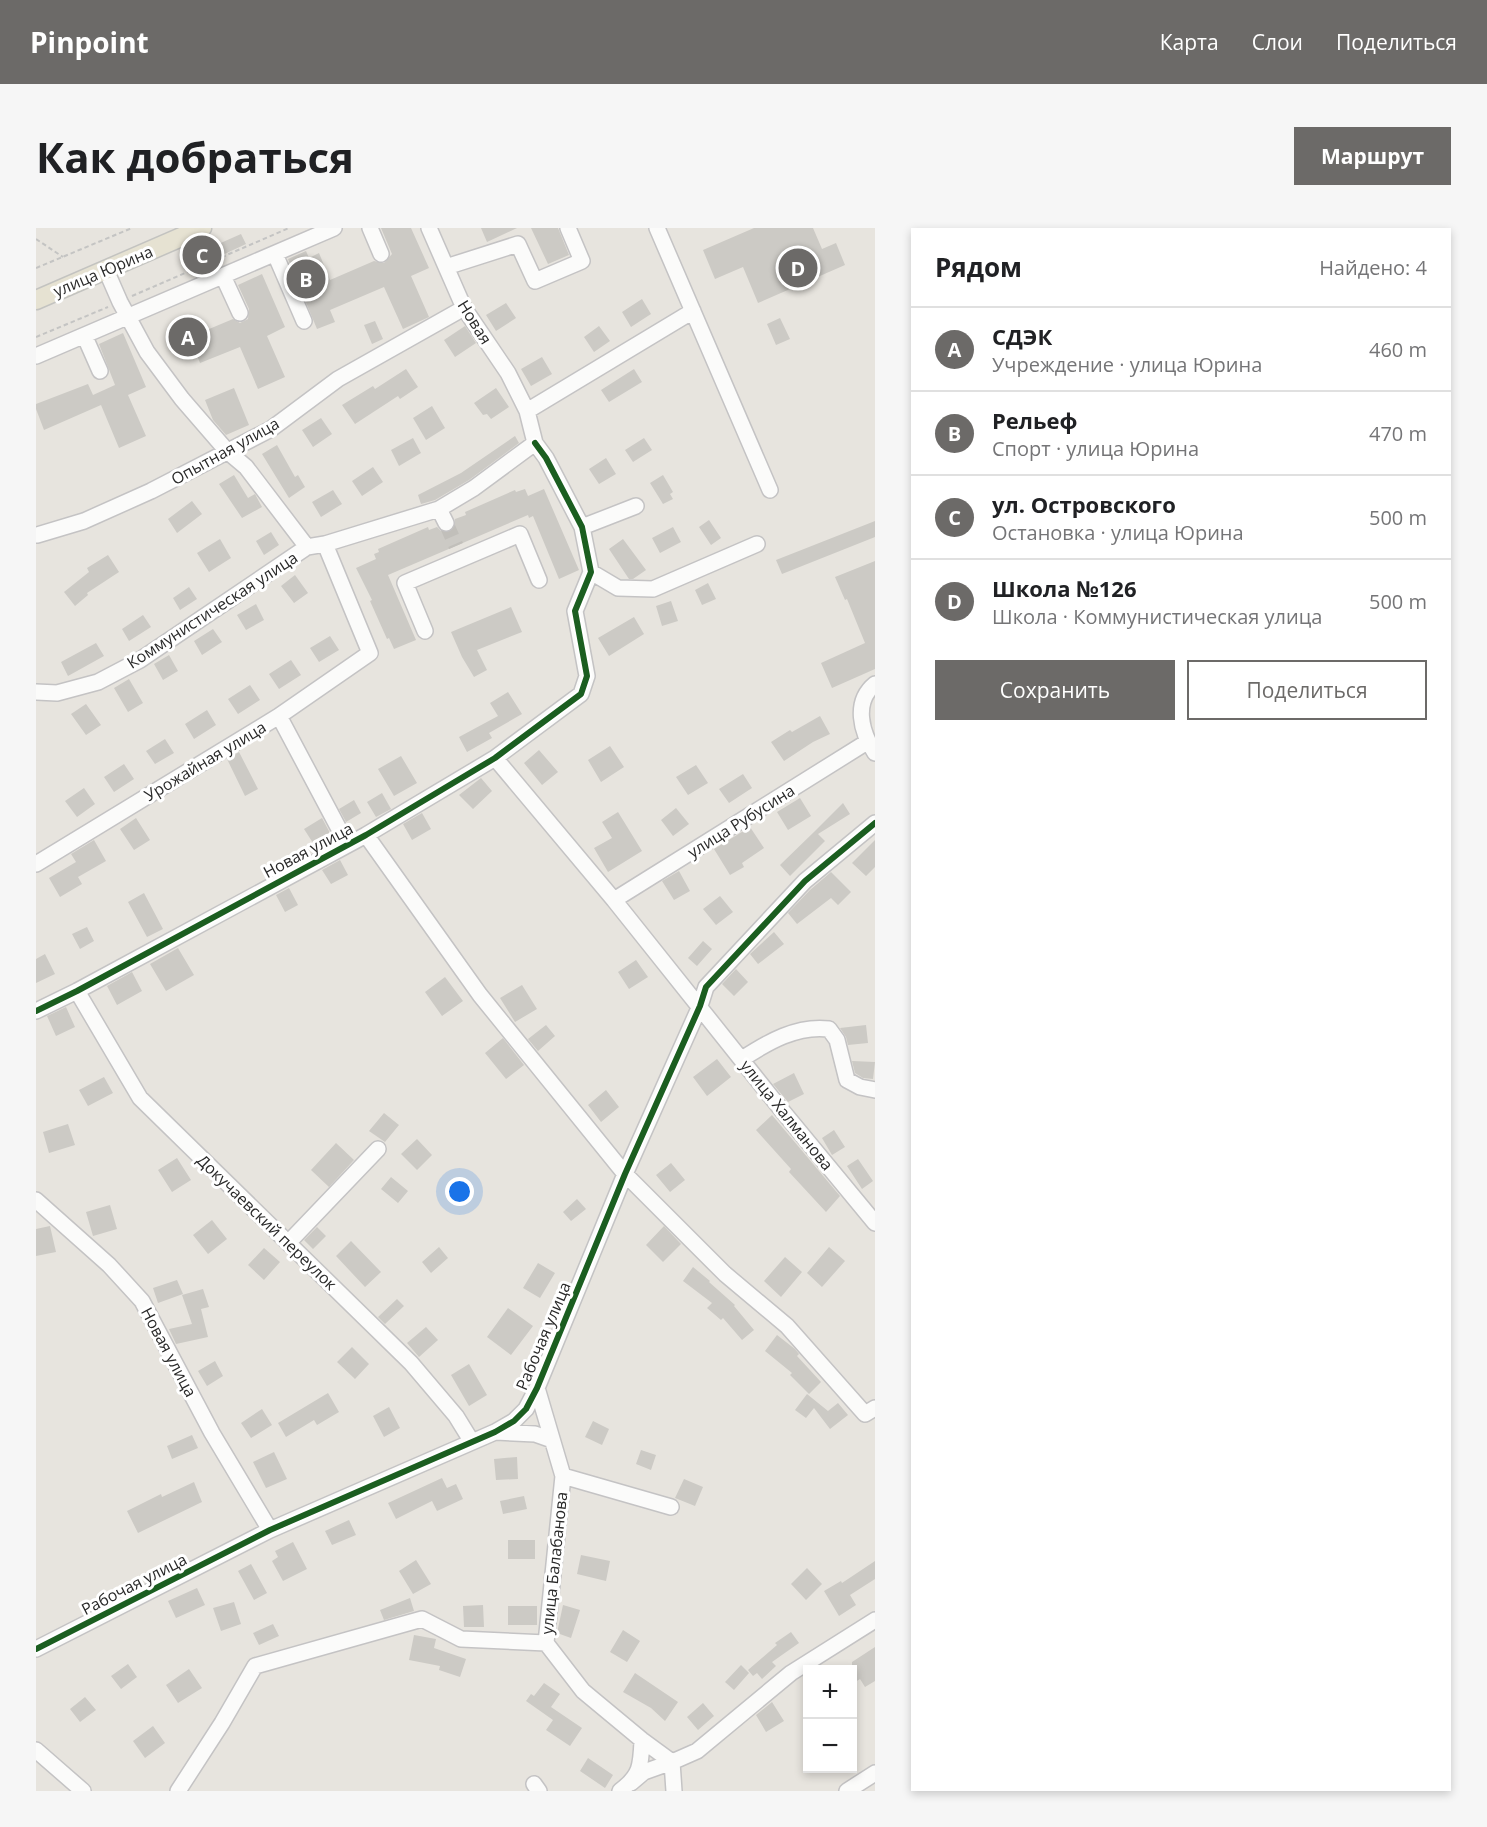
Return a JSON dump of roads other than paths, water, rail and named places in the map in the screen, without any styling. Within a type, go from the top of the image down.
[{"type":"main road","name":"улица Юрина","points":[[36,300],[200,228]]},
{"type":"street","points":[[36,357],[334,228]]},
{"type":"street","points":[[370,228],[381,254]]},
{"type":"street","name":"Новая","points":[[429,228],[464,309],[508,373],[527,411]]},
{"type":"street","points":[[446,267],[519,244],[535,281],[582,261],[568,228]]},
{"type":"street","points":[[657,228],[770,490]]},
{"type":"street","points":[[275,254],[304,321]]},
{"type":"street","points":[[106,270],[147,352],[182,399],[227,451],[246,467],[307,547]]},
{"type":"street","points":[[223,276],[240,313]]},
{"type":"street","name":"Опытная улица","points":[[37,535],[84,521],[151,491],[271,429],[338,379],[464,309]]},
{"type":"street","points":[[693,311],[527,411],[535,443],[546,458],[582,527],[591,572],[618,588],[653,590],[757,544]]},
{"type":"street","points":[[85,337],[100,371]]},
{"type":"street","name":"Коммунистическая улица","points":[[36,692],[57,693],[98,682],[140,660],[307,547],[325,544],[439,509],[474,488],[535,443]]},
{"type":"street","points":[[582,527],[636,506]]},
{"type":"street","points":[[439,509],[446,523]]},
{"type":"street","points":[[425,631],[405,583],[459,552],[520,534],[539,580]]},
{"type":"street","name":"Урожайная улица","points":[[36,864],[279,716],[370,653],[325,544]]},
{"type":"street","name":"Новая улица","points":[[36,1011],[366,835],[495,758],[581,694],[587,676],[575,611],[591,572]]},
{"type":"street","points":[[871,747],[860,712],[863,699],[875,684]]},
{"type":"street","points":[[279,716],[347,844]]},
{"type":"street","name":"улица Рубусина","points":[[614,900],[871,747]]},
{"type":"street","points":[[495,758],[700,1006]]},
{"type":"street","name":"Рабочая улица","points":[[36,1648],[270,1530],[514,1422],[526,1409],[537,1388],[625,1174],[700,1006],[706,987],[805,881],[875,823]]},
{"type":"street","points":[[366,835],[480,995],[625,1174],[725,1274],[787,1326],[870,1411]]},
{"type":"street","name":"Докучаевский переулок","points":[[77,991],[140,1098],[411,1363],[456,1416],[472,1442]]},
{"type":"street","name":"улица Халманова","points":[[700,1006],[875,1223]]},
{"type":"street","points":[[742,1059],[800,1029],[816,1027],[829,1029],[837,1040],[847,1080],[860,1087],[875,1090]]},
{"type":"street","points":[[288,1242],[378,1149]]},
{"type":"street","name":"Новая улица","points":[[36,1200],[109,1265],[142,1301],[212,1434],[270,1530]]},
{"type":"street","name":"улица Балабанова","points":[[537,1388],[563,1476],[546,1642],[583,1691],[642,1740],[672,1761]]},
{"type":"street","points":[[495,1432],[535,1434],[552,1440]]},
{"type":"street","points":[[563,1476],[671,1507]]},
{"type":"street","points":[[178,1791],[222,1724],[255,1666],[422,1619],[460,1639],[546,1642]]},
{"type":"street","points":[[626,1787],[650,1770],[697,1751],[791,1673],[875,1620]]},
{"type":"street","points":[[626,1787],[640,1768],[642,1740]]},
{"type":"street","points":[[36,1750],[83,1791]]},
{"type":"street","points":[[672,1761],[674,1791]]},
{"type":"street","points":[[847,1791],[875,1773]]},
{"type":"tunnel","points":[[446,523],[456,546]]},
{"type":"place","name":"ул. Островского","points":[[202,255]]},
{"type":"place","name":"Школа №126","points":[[798,268]]},
{"type":"place","name":"Рельеф","points":[[306,279]]},
{"type":"place","name":"СДЭК","points":[[188,337]]}]
